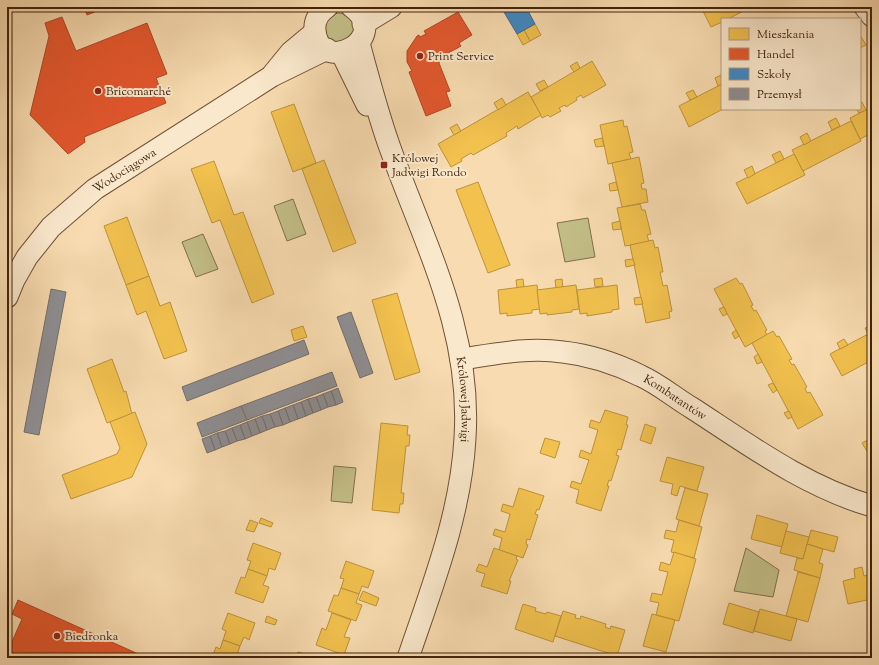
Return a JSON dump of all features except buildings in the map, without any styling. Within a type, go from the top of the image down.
[{"type":"street","points":[[322,9],[315,25],[315,32],[319,42],[348,42],[361,17],[352,7]]},
{"type":"street","name":"Wodociągowa","points":[[7,297],[14,280],[27,257],[51,227],[95,189],[272,76],[348,42],[391,7]]},
{"type":"street","points":[[865,7],[872,16]]},
{"type":"street","name":"Wodociągowa","points":[[272,76],[291,52],[315,32]]},
{"type":"street","name":"Królowej Jadwigi","points":[[348,42],[353,79],[389,144],[439,274],[456,330],[461,359],[465,423],[459,482],[442,559],[408,658]]},
{"type":"street","name":"Kombatantów","points":[[461,359],[530,350],[547,350],[590,357],[611,364],[642,376],[787,469],[822,488],[872,506]]},
{"type":"shaded area","points":[[339,13],[345,14],[353,22],[353,34],[345,42],[339,43],[333,42],[325,34],[324,28],[325,22],[333,14]]},
{"type":"shaded area","points":[[293,199],[306,234],[287,241],[274,206]]},
{"type":"shaded area","points":[[588,218],[595,257],[565,262],[557,223]]},
{"type":"shaded area","points":[[203,234],[218,269],[196,277],[182,242]]},
{"type":"shaded area","points":[[334,466],[356,468],[352,503],[331,501]]},
{"type":"shaded area","points":[[746,548],[779,570],[773,597],[734,591]]},
{"type":"place","name":"Print Service","points":[[420,56]]},
{"type":"place","name":"Bricomarché","points":[[98,91]]},
{"type":"place","name":"Królowej Jadwigi Rondo","points":[[384,165]]},
{"type":"place","name":"Biedronka","points":[[57,636]]}]
